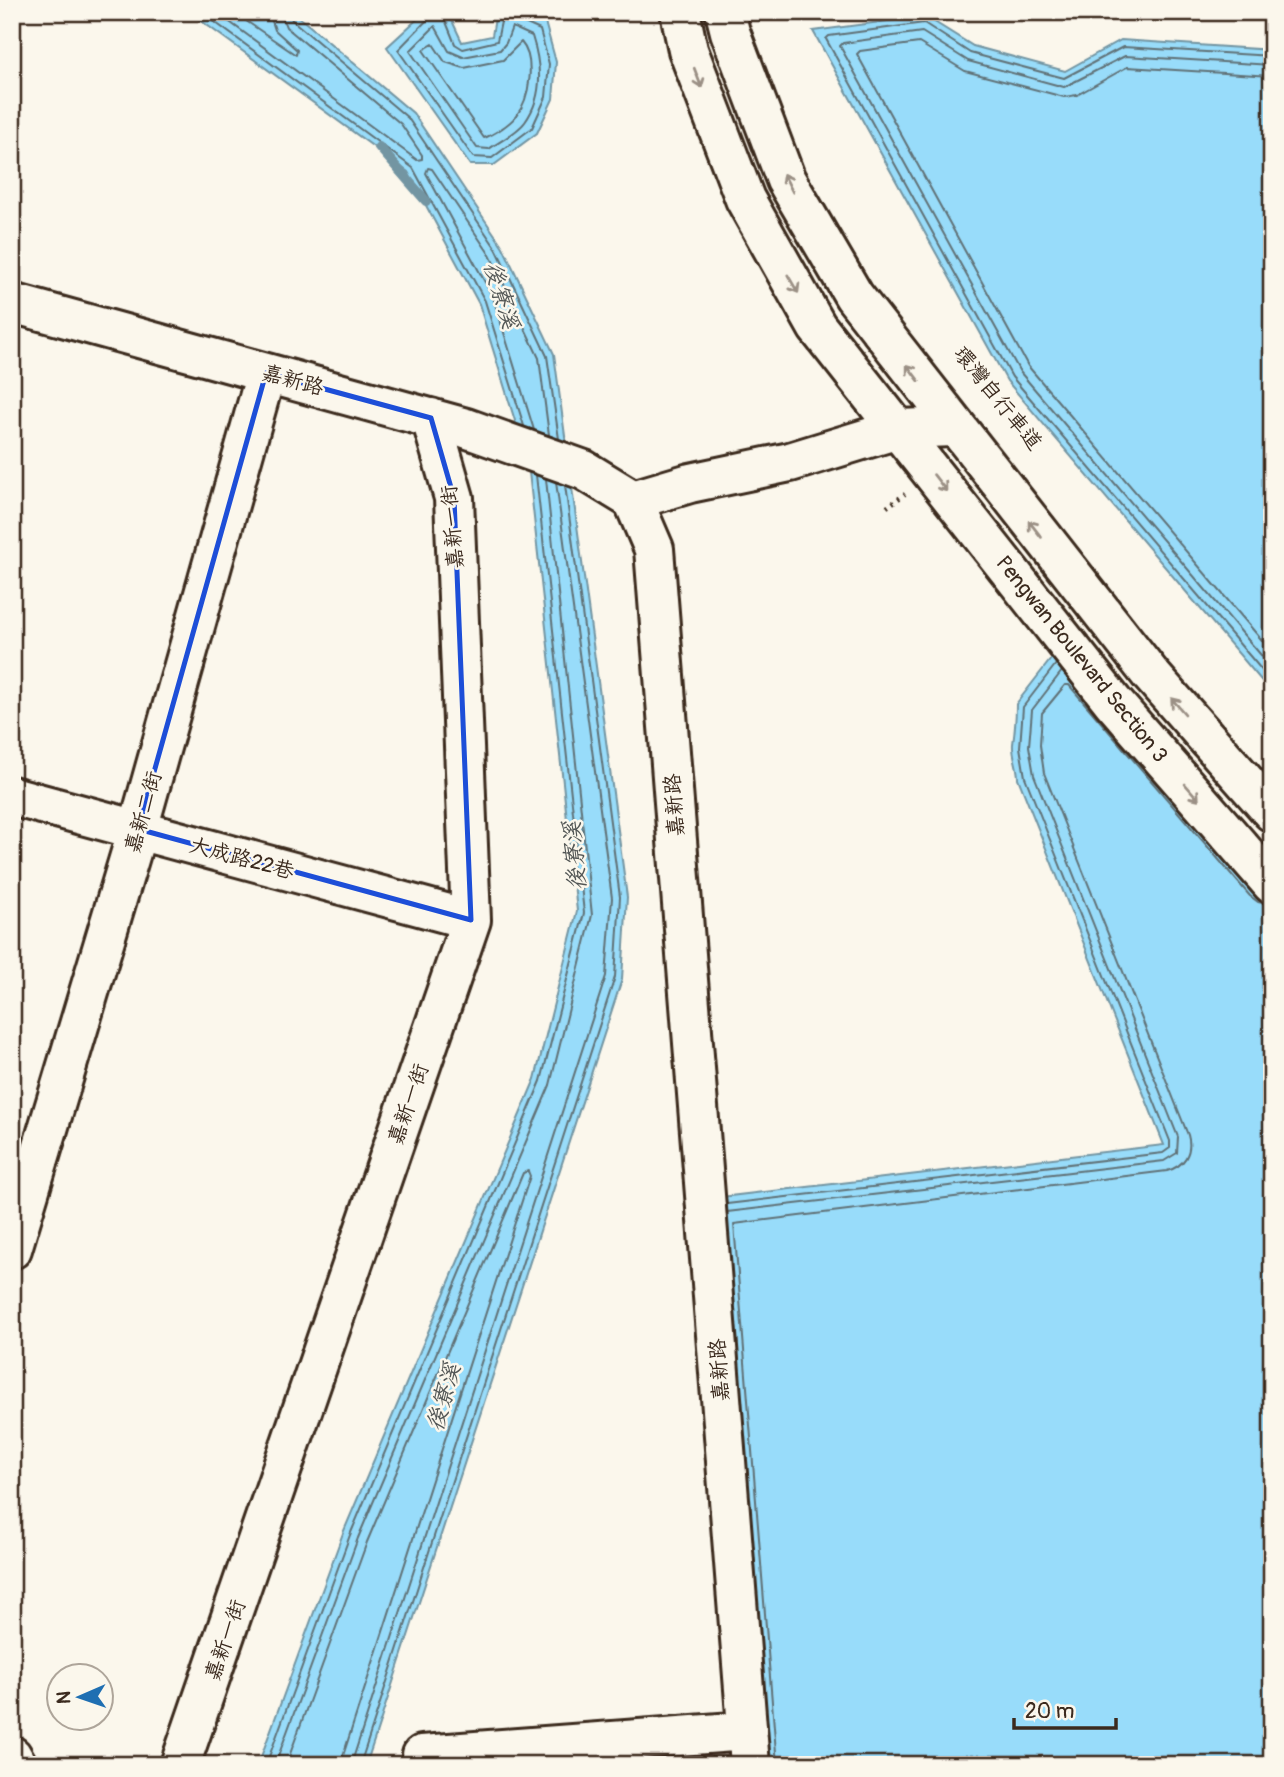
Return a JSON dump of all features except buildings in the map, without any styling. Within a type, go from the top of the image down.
[{"type":"street","name":"Pengwan Boulevard Section 3","points":[[680,12],[688,50],[744,199],[817,327],[1113,702],[1272,884]]},
{"type":"street","name":"Pengwan Boulevard Section 3","points":[[725,12],[730,32],[786,180],[854,296],[1151,675],[1272,812]]},
{"type":"street","name":"嘉新路","points":[[12,303],[449,423],[584,470],[633,500],[654,550],[748,1748]]},
{"type":"street","name":"嘉新二街","points":[[12,1249],[138,829],[266,373]]},
{"type":"street","name":"嘉新一街","points":[[180,1765],[471,920],[449,423]]},
{"type":"street","points":[[633,500],[690,482],[790,462],[898,429],[954,427]]},
{"type":"street","name":"大成路22巷","points":[[12,796],[471,920]]},
{"type":"street","points":[[422,1765],[422,1755],[748,1748]]},
{"type":"street","points":[[12,1756],[17,1765]]},
{"type":"highlighted area","points":[[266,373],[431,418],[454,498],[471,920],[138,829]]},
{"type":"water","points":[[189,12],[293,12],[413,113],[503,247],[554,354],[627,897],[622,979],[366,1765],[258,1765],[343,1533],[535,1079],[577,911],[528,463],[479,304],[408,172]]},
{"type":"water","points":[[425,12],[448,12],[462,42],[492,36],[496,12],[515,12],[545,22],[556,62],[553,99],[537,133],[494,165],[470,165],[387,47]]},
{"type":"water","points":[[925,16],[973,46],[1065,71],[1121,40],[1272,50],[1272,693],[1007,381],[813,31]]},
{"type":"water","points":[[1065,641],[1272,881],[1272,1765],[751,1765],[705,1199],[1164,1145],[1018,778],[1013,748],[1016,704]]},
{"type":"waterway","name":"後寮溪","points":[[379,147],[426,201]]}]
